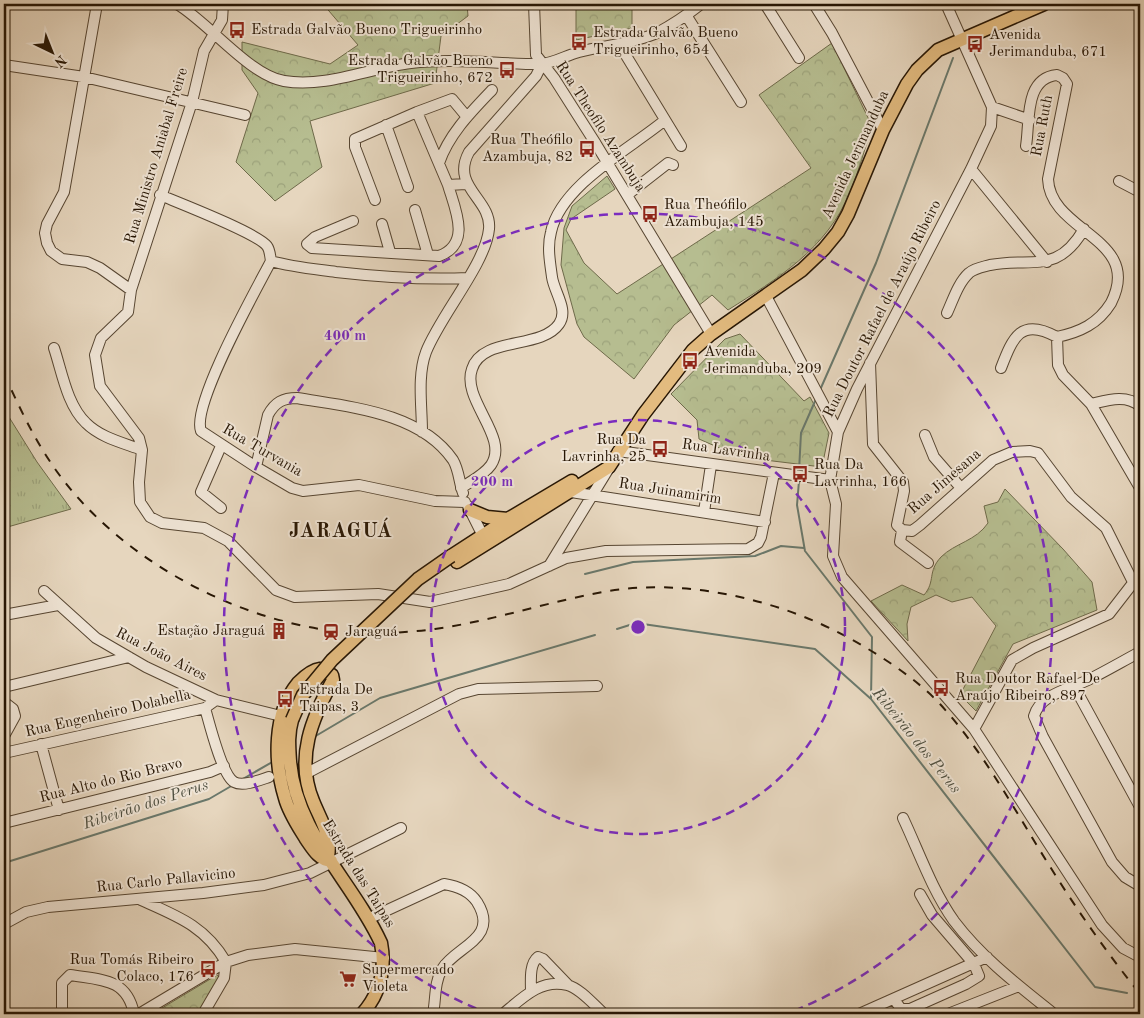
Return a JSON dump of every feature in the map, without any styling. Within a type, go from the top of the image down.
[{"type":"main road","name":"Avenida Jerimanduba","points":[[614,458],[680,365],[711,334],[802,270],[838,232],[848,214],[883,130],[916,70],[938,50],[1044,4]]},
{"type":"main road","points":[[454,559],[571,492],[614,458]]},
{"type":"main road","points":[[454,559],[482,534],[614,458]]},
{"type":"main road","points":[[468,506],[487,517],[508,518]]},
{"type":"main road","name":"Estrada das Taipas","points":[[364,1014],[379,985],[384,968],[381,943],[300,809],[291,768],[288,737],[291,720],[303,695],[332,660],[418,579],[454,559]]},
{"type":"main road","points":[[320,669],[332,675],[333,680],[312,721],[307,740],[307,773],[312,800],[328,840],[329,859],[322,859],[310,845],[285,799],[279,765],[291,720],[290,693],[303,678],[320,669]]},
{"type":"street","points":[[97,4],[64,192],[46,224],[46,243],[62,259],[87,262],[100,268],[131,290]]},
{"type":"street","points":[[177,4],[270,76],[283,80],[308,82],[359,75],[396,65],[422,62],[451,60],[542,64],[580,52],[656,34],[701,4]]},
{"type":"street","name":"Rua Ministro Aniabal Freire","points":[[142,450],[134,430],[100,386],[95,355],[101,338],[128,312],[131,290],[160,195],[192,102],[204,51],[222,20],[223,4]]},
{"type":"street","points":[[534,4],[535,50],[542,64]]},
{"type":"street","points":[[765,4],[800,58]]},
{"type":"street","points":[[815,4],[883,130]]},
{"type":"street","points":[[946,4],[992,107],[1030,120]]},
{"type":"street","points":[[686,15],[742,102]]},
{"type":"street","points":[[619,44],[681,146]]},
{"type":"street","points":[[422,432],[421,376],[426,352],[468,278],[490,228],[488,218],[466,184],[464,170],[469,152],[524,90],[542,64]]},
{"type":"street","name":"Rua Theofilo Azambuja","points":[[542,64],[554,78],[608,164],[711,334]]},
{"type":"street","points":[[4,65],[84,77],[245,115]]},
{"type":"street","name":"Rua Ruth","points":[[1026,146],[1034,89],[1051,75],[1057,75],[1063,78],[1066,84],[1049,186],[1052,198],[1084,229]]},
{"type":"street","points":[[439,163],[446,146],[467,117],[492,90]]},
{"type":"street","points":[[375,200],[354,142],[360,135],[452,99],[467,117]]},
{"type":"street","name":"Rua Doutor Rafael de Araújo Ribeiro","points":[[992,107],[991,126],[971,169],[870,362],[838,432],[830,480],[836,504],[833,556],[839,572],[886,630],[974,729],[1091,910],[1123,948],[1140,957]]},
{"type":"street","points":[[353,221],[316,237],[307,244],[312,248],[439,256],[453,248],[460,227],[448,185],[416,112]]},
{"type":"street","points":[[461,488],[485,472],[495,455],[493,439],[470,383],[472,366],[476,360],[487,352],[544,336],[559,324],[563,312],[553,286],[549,260],[551,230],[565,202],[608,164],[665,120]]},
{"type":"street","points":[[386,125],[408,187]]},
{"type":"street","points":[[627,195],[668,163],[673,165]]},
{"type":"street","points":[[971,169],[1048,262]]},
{"type":"street","points":[[1119,180],[1140,192]]},
{"type":"street","points":[[448,185],[466,184]]},
{"type":"street","points":[[160,195],[217,219],[262,242],[269,251],[271,261],[287,266],[426,280],[468,278]]},
{"type":"street","points":[[415,210],[428,255]]},
{"type":"street","points":[[382,224],[390,252]]},
{"type":"street","points":[[947,313],[960,285],[971,272],[998,264],[1048,262],[1065,253],[1084,229],[1099,238],[1114,256],[1119,271],[1118,285],[1114,298],[1099,318],[1082,330],[1057,337],[1037,329],[1026,330],[1017,334],[1010,343],[1001,368]]},
{"type":"street","name":"Rua Turvania","points":[[271,261],[229,341],[200,418],[201,431],[221,446],[292,488],[303,491],[359,485],[468,506]]},
{"type":"street","points":[[766,296],[838,432]]},
{"type":"street","points":[[1057,337],[1058,365],[1062,375],[1091,404],[1140,488]]},
{"type":"street","points":[[54,348],[76,411],[86,424],[106,436],[142,450],[138,495],[144,510],[162,523],[204,528],[228,541],[241,552],[267,583],[285,595],[306,598],[378,594],[430,602],[509,584],[566,558],[606,551],[748,549],[758,543],[765,522],[774,473]]},
{"type":"street","points":[[870,362],[872,444],[903,482],[904,491],[897,525],[902,530],[900,542],[928,563]]},
{"type":"street","points":[[256,467],[268,414],[273,407],[287,398],[335,405],[384,416],[422,432],[452,459],[457,468],[461,488],[468,506],[482,534]]},
{"type":"street","points":[[1091,404],[1118,398],[1138,401]]},
{"type":"street","points":[[925,435],[934,457],[960,488]]},
{"type":"street","points":[[221,446],[201,492],[221,508]]},
{"type":"street","name":"Rua Jimesana","points":[[902,530],[912,531],[986,465],[1001,456],[1022,451],[1038,453],[1072,497],[1106,528],[1134,584]]},
{"type":"street","points":[[549,566],[614,458]]},
{"type":"street","name":"Rua Lavrinha","points":[[614,458],[711,465],[830,480]]},
{"type":"street","points":[[704,512],[711,465]]},
{"type":"street","name":"Rua Juinamirim","points":[[571,492],[765,522]]},
{"type":"street","points":[[974,729],[1012,660],[1033,648],[1109,614],[1140,574]]},
{"type":"street","name":"Rua João Aires","points":[[44,590],[58,605],[96,638],[129,657],[216,700],[291,720]]},
{"type":"street","points":[[4,615],[58,605]]},
{"type":"street","points":[[1140,652],[1056,694],[1040,705],[1034,716],[1036,723],[1112,862],[1125,877],[1140,886]]},
{"type":"street","points":[[4,686],[129,657]]},
{"type":"street","points":[[307,773],[459,694],[478,689],[597,686]]},
{"type":"street","points":[[1074,686],[1140,807]]},
{"type":"street","name":"Rua Engenheiro Dolabella","points":[[4,753],[205,708],[216,700]]},
{"type":"street","points":[[4,702],[13,709],[15,716],[4,736]]},
{"type":"street","points":[[205,708],[224,766],[234,782],[260,781],[269,777]]},
{"type":"street","points":[[41,744],[59,810]]},
{"type":"street","name":"Rua Alto do Rio Bravo","points":[[4,823],[210,772],[224,766]]},
{"type":"street","points":[[903,818],[943,903],[954,921],[987,957],[1054,1014]]},
{"type":"street","name":"Rua Carlo Pallavicino","points":[[4,924],[26,912],[41,908],[264,885],[300,876],[329,859],[401,828]]},
{"type":"street","points":[[368,920],[444,884],[466,891],[473,896],[481,908],[482,927],[473,943],[452,957],[442,969],[436,986],[433,1014]]},
{"type":"street","points":[[894,999],[901,1009],[910,1009],[978,978],[979,972],[974,964],[953,943],[932,915],[920,894]]},
{"type":"street","points":[[140,899],[192,923],[208,938],[226,962],[224,978],[204,1014]]},
{"type":"street","points":[[138,1014],[226,962],[248,955],[283,949],[384,958]]},
{"type":"street","points":[[531,992],[532,969],[534,961],[538,957],[543,959],[568,985],[604,1014]]},
{"type":"street","points":[[859,1014],[987,957]]},
{"type":"street","points":[[62,1014],[62,983],[70,975],[117,984],[128,995],[134,1014]]},
{"type":"street","points":[[503,1014],[531,992],[546,985],[568,985]]},
{"type":"street","points":[[948,1014],[1019,986]]},
{"type":"green space","points":[[323,4],[467,4],[468,16],[441,36],[435,83],[310,121],[322,167],[275,201],[236,162],[258,93],[242,70],[242,42],[330,64],[358,45]]},
{"type":"green space","points":[[576,4],[632,4],[632,28],[576,40]]},
{"type":"green space","points":[[832,43],[872,126],[856,176],[840,212],[814,246],[782,274],[728,310],[712,295],[674,325],[634,379],[584,337],[577,324],[561,265],[564,228],[572,206],[607,176],[615,189],[571,219],[566,230],[584,263],[617,294],[811,168],[759,95]]},
{"type":"green space","points":[[740,334],[804,401],[810,397],[829,433],[822,467],[740,457],[699,439],[697,420],[671,394],[725,339]]},
{"type":"green space","points":[[4,409],[37,462],[71,509],[4,528]]},
{"type":"green space","points":[[1005,489],[1092,582],[1097,610],[1013,644],[976,711],[960,695],[996,626],[972,597],[952,602],[936,595],[911,607],[907,624],[908,641],[871,601],[902,585],[924,595],[930,585],[937,562],[947,552],[972,538],[983,529],[988,523],[984,506],[998,502]]},
{"type":"green space","points":[[217,975],[221,978],[200,1014],[152,1014]]},
{"type":"waterway","points":[[820,390],[876,263],[953,58]]},
{"type":"waterway","points":[[799,471],[801,433],[816,399]]},
{"type":"waterway","points":[[799,481],[797,505],[805,551],[872,637],[871,699]]},
{"type":"waterway","points":[[585,574],[633,562],[755,556],[781,546],[804,548]]},
{"type":"waterway","name":"Ribeirão dos Perus","points":[[617,629],[636,623],[815,649],[871,699],[1095,987],[1127,993]]},
{"type":"waterway","name":"Ribeirão dos Perus","points":[[314,737],[380,698],[595,635]]},
{"type":"waterway","name":"Ribeirão dos Perus","points":[[241,780],[274,761]]},
{"type":"waterway","name":"Ribeirão dos Perus","points":[[4,863],[209,799],[233,785]]},
{"type":"railway","points":[[4,29],[8,4]]},
{"type":"railway","points":[[4,374],[31,430],[51,463],[76,496],[105,525],[139,552],[175,576],[213,596],[253,612],[294,624],[334,631],[357,633],[398,632],[456,626],[603,592],[633,588],[664,587],[696,590],[760,602],[791,612],[847,637],[908,676],[931,695],[956,722],[998,782],[1081,915],[1140,994]]},
{"type":"place","name":"Estrada Galvão Bueno Trigueirinho","points":[[237,30]]},
{"type":"place","name":"Estrada Galvão Bueno Trigueirinho, 654","points":[[579,42]]},
{"type":"place","name":"Avenida Jerimanduba, 671","points":[[975,44]]},
{"type":"place","name":"Estrada Galvão Bueno Trigueirinho, 672","points":[[507,70]]},
{"type":"place","name":"Rua Theófilo Azambuja, 82","points":[[587,149]]},
{"type":"place","name":"Rua Theófilo Azambuja, 145","points":[[650,214]]},
{"type":"place","name":"Avenida Jerimanduba, 209","points":[[690,361]]},
{"type":"place","name":"Rua Da Lavrinha, 25","points":[[660,449]]},
{"type":"place","name":"Rua Da Lavrinha, 166","points":[[800,474]]},
{"type":"place","name":"Estação Jaraguá","points":[[279,631]]},
{"type":"place","name":"Jaraguá","points":[[331,632]]},
{"type":"place","name":"Rua Doutor Rafael De Araújo Ribeiro, 897","points":[[941,688]]},
{"type":"place","name":"Estrada De Taipas, 3","points":[[285,699]]},
{"type":"place","name":"Rua Tomás Ribeiro Colaco, 176","points":[[208,969]]},
{"type":"place","name":"Supermercado Violeta","points":[[348,979]]},
{"type":"district","name":"JARAGUÁ","points":[[341,532]]}]
